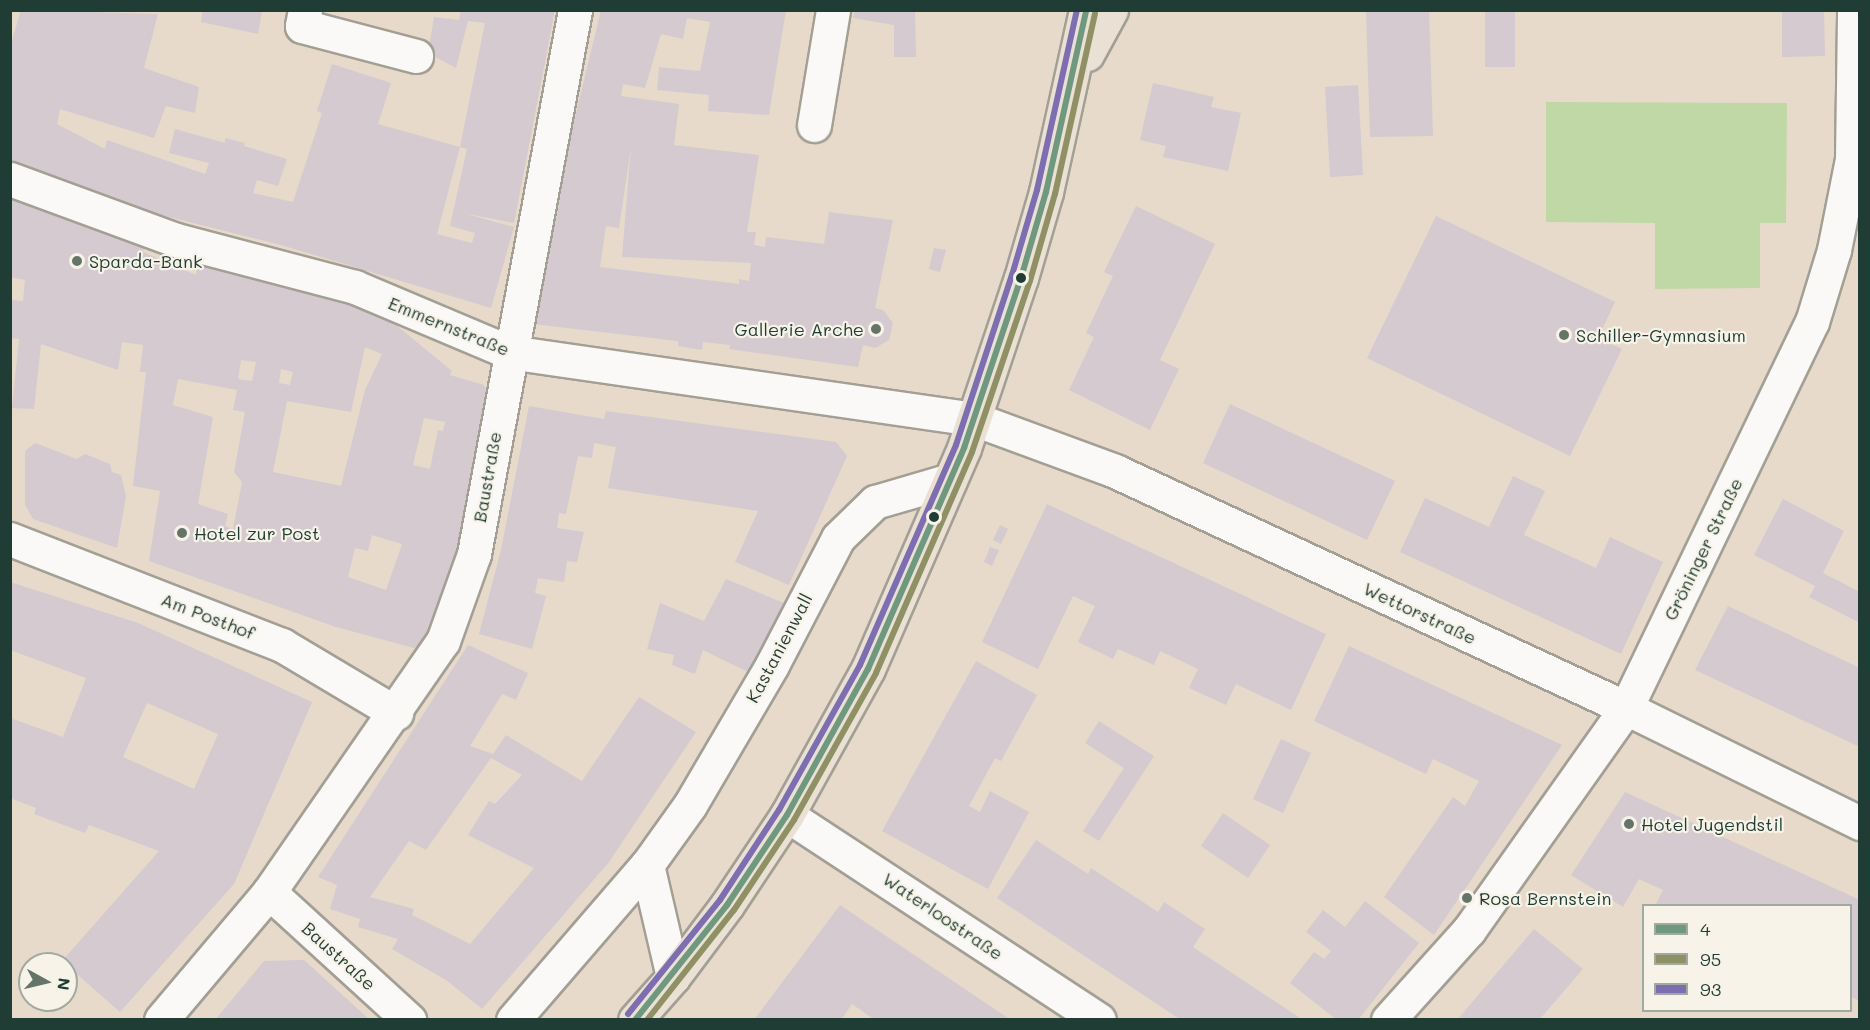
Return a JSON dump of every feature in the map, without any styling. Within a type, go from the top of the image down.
[{"type":"main road","points":[[635,1020],[673,977],[787,815],[868,669],[950,480],[974,419],[1022,278],[1071,82],[1086,10]]},
{"type":"main road","points":[[1071,82],[1111,10]]},
{"type":"street","points":[[305,10],[302,26],[416,56]]},
{"type":"street","name":"Baustraße","points":[[162,1020],[269,892],[396,713],[443,641],[474,554],[509,352],[575,10]]},
{"type":"street","points":[[814,125],[833,10]]},
{"type":"street","name":"Gröninger Straße","points":[[1388,1020],[1469,930],[1626,708],[1824,291],[1852,159],[1854,10]]},
{"type":"street","name":"Emmernstraße","points":[[10,178],[86,210],[176,240],[355,287],[509,352],[974,419]]},
{"type":"street","name":"Wettorstraße","points":[[974,419],[1115,471],[1626,708],[1860,823]]},
{"type":"street","name":"Kastanienwall","points":[[513,1020],[647,865],[708,776],[771,665],[838,538],[875,502],[950,480]]},
{"type":"street","name":"Am Posthof","points":[[10,539],[282,645],[396,713]]},
{"type":"street","name":"Waterloostraße","points":[[787,815],[1099,1020]]},
{"type":"street","points":[[647,865],[673,977]]},
{"type":"street","name":"Baustraße","points":[[269,892],[409,1020]]},
{"type":"green space","points":[[1546,102],[1787,103],[1786,223],[1760,223],[1760,288],[1655,289],[1655,223],[1546,222]]},
{"type":"building","points":[[21,10],[158,14],[144,68],[199,87],[195,113],[166,106],[154,138],[60,109],[57,124],[105,149],[107,140],[205,174],[209,163],[169,153],[175,129],[225,143],[225,138],[245,143],[244,146],[287,159],[278,186],[257,180],[253,193],[293,202],[322,113],[317,111],[332,64],[391,83],[378,124],[460,147],[485,23],[468,21],[456,68],[428,53],[434,17],[459,20],[461,10],[555,10],[514,223],[463,213],[514,227],[491,308],[281,245],[129,207],[10,162],[10,47]],"holes":[[[460,147],[467,149],[450,226],[475,233],[472,243],[437,234]]]},
{"type":"building","points":[[203,10],[262,10],[258,34],[201,22]]},
{"type":"building","points":[[601,10],[786,10],[769,115],[708,111],[709,95],[657,90],[659,67],[700,71],[710,22],[687,18],[683,39],[661,34],[645,88],[623,84],[621,96],[679,104],[674,145],[759,155],[747,232],[756,232],[754,245],[765,247],[766,237],[824,244],[829,212],[893,220],[875,308],[883,310],[893,323],[889,340],[875,348],[863,345],[858,367],[729,349],[730,345],[703,342],[702,350],[678,346],[678,341],[533,324],[551,220],[556,221],[571,134]],"holes":[[[631,147],[622,257],[751,263],[749,281],[739,279],[739,284],[600,267],[606,226],[619,228]]]},
{"type":"building","points":[[855,10],[915,10],[916,57],[894,57],[894,25],[853,18]]},
{"type":"building","points":[[1429,10],[1433,136],[1370,137],[1366,11]]},
{"type":"building","points":[[1485,10],[1515,10],[1515,67],[1485,67]]},
{"type":"building","points":[[1782,10],[1824,10],[1825,56],[1782,57]]},
{"type":"building","points":[[1153,83],[1214,97],[1211,107],[1241,113],[1228,171],[1163,157],[1166,146],[1140,140]]},
{"type":"building","points":[[1358,85],[1363,175],[1330,177],[1325,87]]},
{"type":"building","points":[[10,198],[144,246],[143,252],[196,275],[198,264],[370,306],[368,313],[396,325],[452,371],[450,375],[484,385],[488,395],[458,561],[433,637],[414,648],[336,627],[149,561],[160,491],[133,486],[146,372],[140,372],[143,345],[122,342],[118,370],[41,344],[34,409],[12,408],[19,339],[10,338],[10,300],[23,301],[25,280],[10,277]],"holes":[[[365,347],[382,354],[365,390],[341,486],[273,472],[287,401],[351,412]],[[241,360],[256,362],[252,381],[238,379]],[[281,369],[293,372],[290,385],[279,383]],[[178,379],[237,390],[233,410],[245,412],[234,472],[242,482],[233,529],[225,526],[228,514],[198,504],[213,417],[173,405]],[[424,418],[445,422],[443,431],[438,430],[430,469],[413,465]],[[372,535],[402,544],[386,590],[348,577],[355,548],[368,551]]]},
{"type":"building","points":[[1136,206],[1215,244],[1160,360],[1179,369],[1150,430],[1069,390],[1094,337],[1086,333],[1113,276],[1104,272]]},
{"type":"building","points":[[1436,216],[1615,302],[1598,338],[1622,349],[1570,456],[1367,358]]},
{"type":"building","points":[[934,248],[946,250],[940,272],[929,269]]},
{"type":"building","points":[[1230,404],[1395,481],[1367,540],[1203,463]]},
{"type":"building","points":[[529,406],[604,419],[606,411],[836,442],[847,456],[789,585],[735,562],[758,511],[608,488],[616,447],[594,443],[592,458],[578,456],[566,514],[559,513],[557,528],[584,532],[577,562],[567,561],[564,582],[538,578],[535,593],[546,596],[532,649],[479,634],[501,550]]},
{"type":"building","points":[[35,443],[77,459],[85,454],[110,464],[112,472],[121,475],[126,496],[117,548],[33,519],[25,505],[25,451]]},
{"type":"building","points":[[1513,476],[1545,491],[1524,535],[1596,568],[1610,537],[1663,562],[1621,654],[1400,552],[1425,498],[1489,527]]},
{"type":"building","points":[[1783,499],[1844,531],[1823,573],[1860,592],[1860,623],[1809,597],[1815,586],[1754,555]]},
{"type":"building","points":[[1047,504],[1326,634],[1291,710],[1236,684],[1226,705],[1189,688],[1198,669],[1160,651],[1154,665],[1118,649],[1113,659],[1078,642],[1095,606],[1073,596],[1038,669],[982,642]]},
{"type":"building","points":[[1000,525],[1008,529],[1001,544],[993,540]]},
{"type":"building","points":[[990,547],[999,550],[992,566],[984,562]]},
{"type":"building","points":[[726,579],[784,603],[750,673],[703,650],[695,674],[672,665],[674,655],[647,649],[660,603],[704,621]]},
{"type":"building","points":[[10,582],[138,623],[312,702],[234,884],[120,1012],[78,975],[78,952],[70,952],[159,851],[89,825],[85,833],[34,814],[36,808],[10,798],[10,718],[63,737],[86,678],[10,650]],"holes":[[[147,703],[218,734],[194,789],[123,757]]]},
{"type":"building","points":[[1728,606],[1860,668],[1860,747],[1695,670]]},
{"type":"building","points":[[468,645],[528,673],[516,700],[502,694],[470,746],[493,754],[506,735],[582,781],[639,697],[696,732],[609,862],[482,1009],[446,980],[392,949],[398,939],[358,927],[360,919],[330,909],[337,885],[318,877]],"holes":[[[491,758],[522,775],[495,804],[489,801],[468,835],[534,868],[470,944],[412,915],[414,909],[370,897],[409,841],[426,850]]]},
{"type":"building","points":[[1349,646],[1562,745],[1434,935],[1384,897],[1453,797],[1465,806],[1479,781],[1433,759],[1426,774],[1314,721]]},
{"type":"building","points":[[976,661],[1037,695],[1001,761],[995,758],[969,806],[980,812],[990,791],[1029,812],[988,889],[882,831]]},
{"type":"building","points":[[1099,721],[1154,756],[1099,841],[1083,831],[1124,768],[1085,743]]},
{"type":"building","points":[[1281,739],[1311,753],[1283,813],[1253,799]]},
{"type":"building","points":[[1625,792],[1860,900],[1860,1001],[1852,997],[1852,904],[1656,904],[1663,890],[1639,879],[1623,907],[1571,875]]},
{"type":"building","points":[[1223,813],[1270,845],[1248,878],[1201,846]]},
{"type":"building","points":[[1036,840],[1088,874],[1091,868],[1158,912],[1164,902],[1205,929],[1193,947],[1303,1020],[1181,1020],[997,898]]},
{"type":"building","points":[[1365,901],[1419,943],[1358,1020],[1337,1020],[1290,983],[1314,952],[1324,959],[1331,951],[1306,932],[1323,910],[1345,927]]},
{"type":"building","points":[[840,905],[1011,1020],[875,1020],[852,1004],[841,1020],[754,1020]]},
{"type":"building","points":[[1534,929],[1583,969],[1539,1020],[1457,1020]]},
{"type":"building","points":[[304,960],[370,1020],[215,1020],[264,961]]},
{"type":"transit line","name":"93","points":[[628,1014],[720,900],[779,810],[860,665],[956,445],[1012,275],[1037,190],[1077,10]]},
{"type":"transit line","name":"4","points":[[635,1020],[727,905],[787,815],[868,669],[964,448],[1021,278],[1046,192],[1086,11]]},
{"type":"transit line","name":"95","points":[[647,1020],[734,910],[794,820],[876,673],[972,452],[1030,281],[1055,194],[1095,13]]},
{"type":"place","name":"Sparda-Bank","points":[[77,261]]},
{"type":"place","name":"Gallerie Arche","points":[[876,329]]},
{"type":"place","name":"Schiller-Gymnasium","points":[[1564,335]]},
{"type":"place","name":"Hotel zur Post","points":[[182,533]]},
{"type":"place","name":"Hotel Jugendstil","points":[[1629,824]]},
{"type":"place","name":"Rosa Bernstein","points":[[1467,898]]}]
